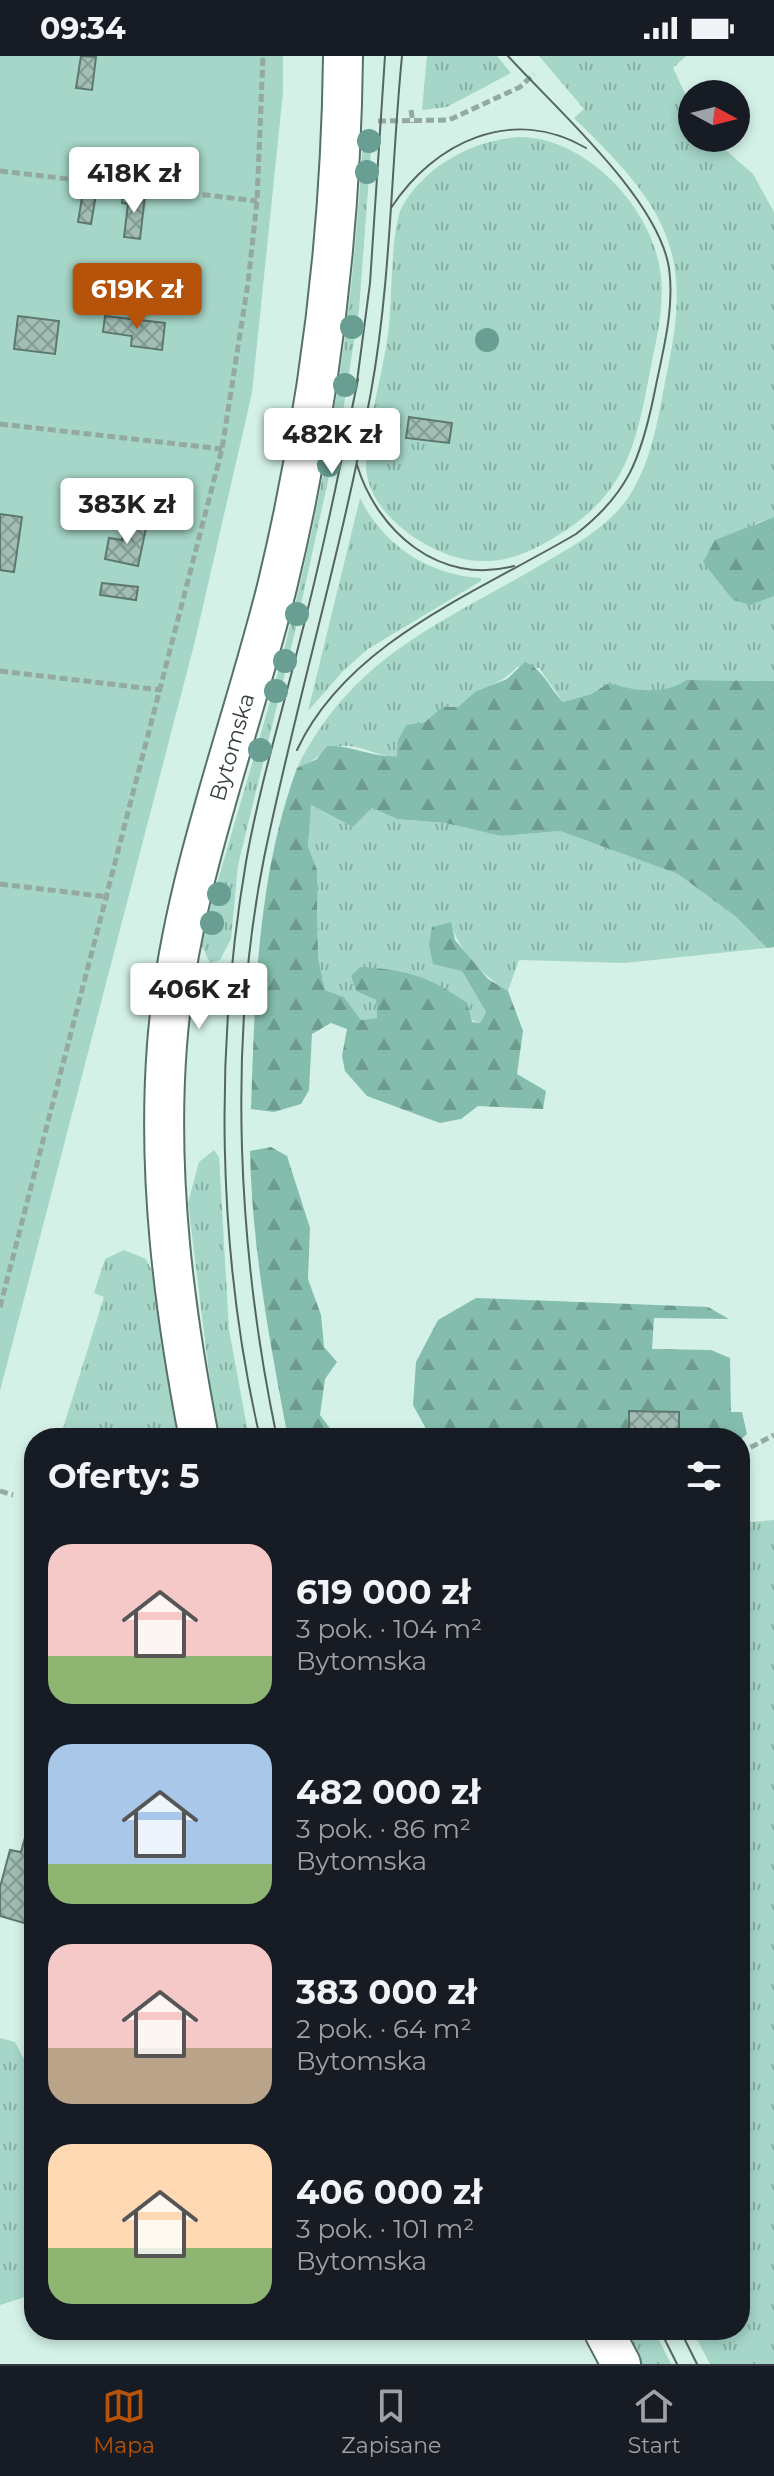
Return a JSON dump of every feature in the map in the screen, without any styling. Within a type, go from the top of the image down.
[{"type":"street","name":"Bytomska","points":[[197,1428],[174,1287],[166,1182],[164,1124],[168,1028],[175,972],[195,876],[277,587],[299,481],[332,267],[343,56]]},
{"type":"street","points":[[608,2340],[621,2364]]},
{"type":"path","points":[[0,1307],[109,897],[222,449],[248,283],[257,201],[263,56]]},
{"type":"path","points":[[369,120],[413,123],[449,120],[520,87],[534,74]]},
{"type":"path","points":[[411,110],[413,123]]},
{"type":"path","points":[[0,171],[257,201]]},
{"type":"path","points":[[0,424],[222,449]]},
{"type":"path","points":[[0,671],[161,690]]},
{"type":"path","points":[[0,884],[109,897]]},
{"type":"path","points":[[750,1448],[774,1435]]},
{"type":"path","points":[[0,1491],[13,1495]]},
{"type":"green space","points":[[0,56],[283,56],[283,92],[252,393],[195,641],[0,1391]]},
{"type":"green space","points":[[427,56],[497,56],[511,73],[447,107],[422,110]]},
{"type":"green space","points":[[539,56],[686,56],[673,68],[679,80],[678,152],[728,152],[753,174],[774,212],[774,517],[754,524],[751,605],[774,596],[774,681],[688,680],[659,690],[609,683],[591,694],[563,702],[539,668],[517,667],[458,707],[442,707],[425,722],[406,725],[398,740],[398,756],[340,746],[297,768],[319,730],[344,698],[371,671],[433,627],[603,525],[633,490],[647,460],[676,321],[672,254],[662,226],[647,199],[574,118],[584,109]]},
{"type":"green space","points":[[363,136],[372,136],[359,310],[343,411],[296,628],[238,865],[231,939],[220,960],[210,963],[202,946],[206,924],[284,649],[320,492],[348,315]]},
{"type":"green space","points":[[523,137],[546,141],[591,162],[627,198],[642,219],[652,241],[661,277],[658,328],[633,443],[614,485],[599,503],[579,521],[529,551],[491,561],[463,559],[425,544],[406,532],[377,501],[369,483],[367,447],[389,326],[396,230],[402,207],[412,192],[438,167],[488,142]]},
{"type":"green space","points":[[360,498],[381,530],[409,554],[443,571],[481,578],[481,581],[368,649],[343,671],[308,711]]},
{"type":"green space","points":[[774,517],[774,596],[751,605],[733,600],[703,562],[715,540]]},
{"type":"green space","points":[[525,662],[542,674],[563,702],[591,694],[609,683],[659,690],[687,680],[774,681],[774,947],[767,948],[735,916],[678,874],[560,831],[501,836],[445,823],[397,819],[372,808],[353,827],[311,805],[308,847],[317,870],[318,958],[325,990],[344,997],[361,1020],[377,1018],[376,1000],[356,991],[351,976],[360,967],[391,970],[441,986],[467,1003],[472,1022],[480,1023],[486,1012],[462,971],[433,964],[429,945],[432,927],[451,922],[455,940],[488,979],[508,991],[523,1031],[517,1074],[546,1091],[543,1109],[478,1106],[461,1119],[440,1123],[367,1096],[345,1071],[342,1056],[347,1029],[331,1023],[312,1034],[309,1090],[301,1104],[274,1112],[251,1109],[260,936],[274,851],[297,768],[317,759],[327,746],[397,756],[398,740],[406,725],[425,722],[442,707],[458,707],[475,692],[507,679]]},
{"type":"green space","points":[[310,805],[353,827],[372,808],[397,819],[445,823],[501,836],[560,831],[678,874],[735,916],[767,948],[625,963],[519,960],[508,991],[473,962],[459,943],[451,923],[462,971],[486,1012],[480,1023],[351,976],[356,991],[376,1000],[377,1018],[361,1020],[344,997],[325,990],[318,958],[318,902],[308,847]]},
{"type":"green space","points":[[271,1147],[287,1156],[310,1228],[308,1279],[321,1315],[324,1347],[337,1362],[325,1379],[320,1415],[330,1428],[286,1428],[263,1296],[254,1224],[250,1151]]},
{"type":"green space","points":[[214,1150],[219,1157],[229,1330],[247,1428],[216,1428],[188,1203],[199,1162]]},
{"type":"green space","points":[[124,1250],[146,1259],[152,1271],[176,1428],[63,1428],[104,1297],[94,1293],[105,1259]]},
{"type":"green space","points":[[476,1298],[708,1307],[729,1319],[654,1318],[652,1349],[711,1350],[730,1358],[731,1412],[742,1412],[746,1428],[679,1428],[679,1412],[630,1411],[629,1428],[426,1428],[413,1405],[416,1362],[438,1320]]},
{"type":"green space","points":[[774,1520],[774,2364],[710,2364],[697,2340],[750,2340],[750,1522]]},
{"type":"green space","points":[[0,2038],[15,2042],[24,2059],[24,2297],[0,2305]]},
{"type":"green space","points":[[627,2340],[659,2340],[671,2364],[639,2364]]},
{"type":"building","points":[[81,56],[96,57],[92,90],[76,88]]},
{"type":"building","points":[[83,192],[96,194],[91,224],[78,222]]},
{"type":"building","points":[[123,194],[145,196],[140,239],[124,237],[128,204],[122,203]]},
{"type":"building","points":[[18,316],[59,321],[55,354],[14,349]]},
{"type":"building","points":[[105,316],[165,323],[162,350],[131,346],[132,336],[103,332]]},
{"type":"building","points":[[409,417],[452,423],[449,443],[406,438]]},
{"type":"building","points":[[0,514],[22,517],[14,572],[0,570]]},
{"type":"building","points":[[125,524],[146,528],[138,566],[105,559],[109,538],[122,540]]},
{"type":"building","points":[[102,583],[138,587],[136,600],[100,595]]},
{"type":"building","points":[[629,1411],[679,1412],[679,1428],[629,1428]]},
{"type":"building","points":[[24,1841],[24,1923],[0,1916],[0,1887],[10,1850],[21,1852]]},
{"type":"tram line","points":[[356,389],[370,283],[385,56]]},
{"type":"tram line","points":[[275,1428],[253,1295],[246,1222],[242,1148],[245,1001],[252,929],[264,858],[347,509],[378,350],[402,56]]},
{"type":"tram line","points":[[297,750],[319,712],[348,679],[381,649],[458,599],[576,534],[594,519],[630,473],[644,438],[669,316],[669,268],[661,241],[626,184],[508,56]]},
{"type":"tram line","points":[[391,208],[429,165],[477,137],[503,131],[530,130],[558,136],[586,148]]},
{"type":"tram line","points":[[258,1428],[235,1296],[228,1224],[225,1078],[229,1005],[251,834],[315,578],[358,379]]},
{"type":"tram line","points":[[357,465],[379,511],[415,548],[461,568],[487,570],[514,566]]},
{"type":"tram line","points":[[665,2340],[677,2364]]},
{"type":"tram line","points":[[685,2340],[697,2364]]}]
